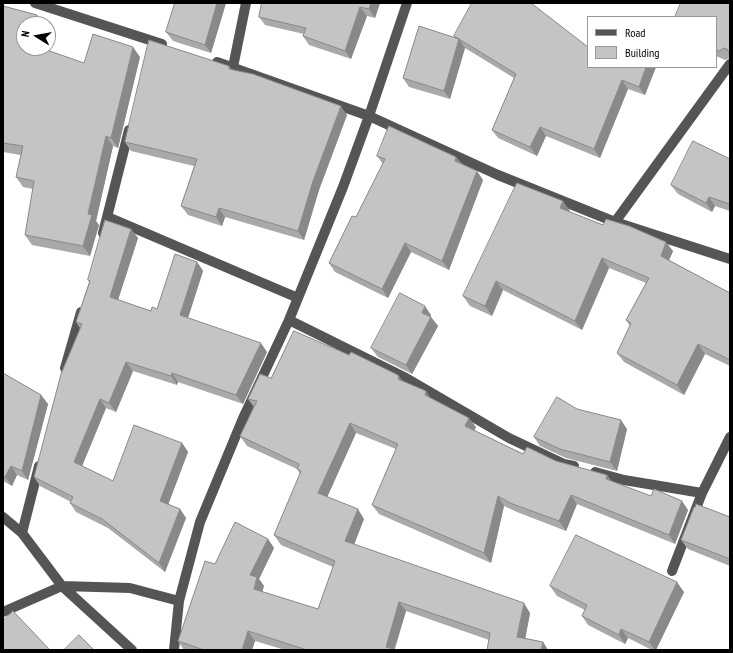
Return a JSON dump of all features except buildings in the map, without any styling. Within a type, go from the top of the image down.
[{"type":"street","points":[[35,3],[150,44],[173,48]]},
{"type":"street","points":[[233,67],[246,3]]},
{"type":"street","points":[[174,650],[179,601],[200,522],[244,416],[289,320],[343,187],[408,3]]},
{"type":"street","points":[[210,60],[369,116],[498,175],[615,222],[730,259]]},
{"type":"street","points":[[615,222],[730,64]]},
{"type":"street","points":[[101,240],[132,117]]},
{"type":"street","points":[[108,217],[298,298]]},
{"type":"street","points":[[63,375],[84,300]]},
{"type":"street","points":[[289,320],[406,378],[509,438],[564,464],[624,480],[702,493]]},
{"type":"street","points":[[672,571],[702,493],[730,437]]},
{"type":"street","points":[[22,534],[41,458]]},
{"type":"street","points":[[3,517],[22,534],[62,586],[132,650]]},
{"type":"street","points":[[3,612],[62,586],[130,588],[179,601]]}]
